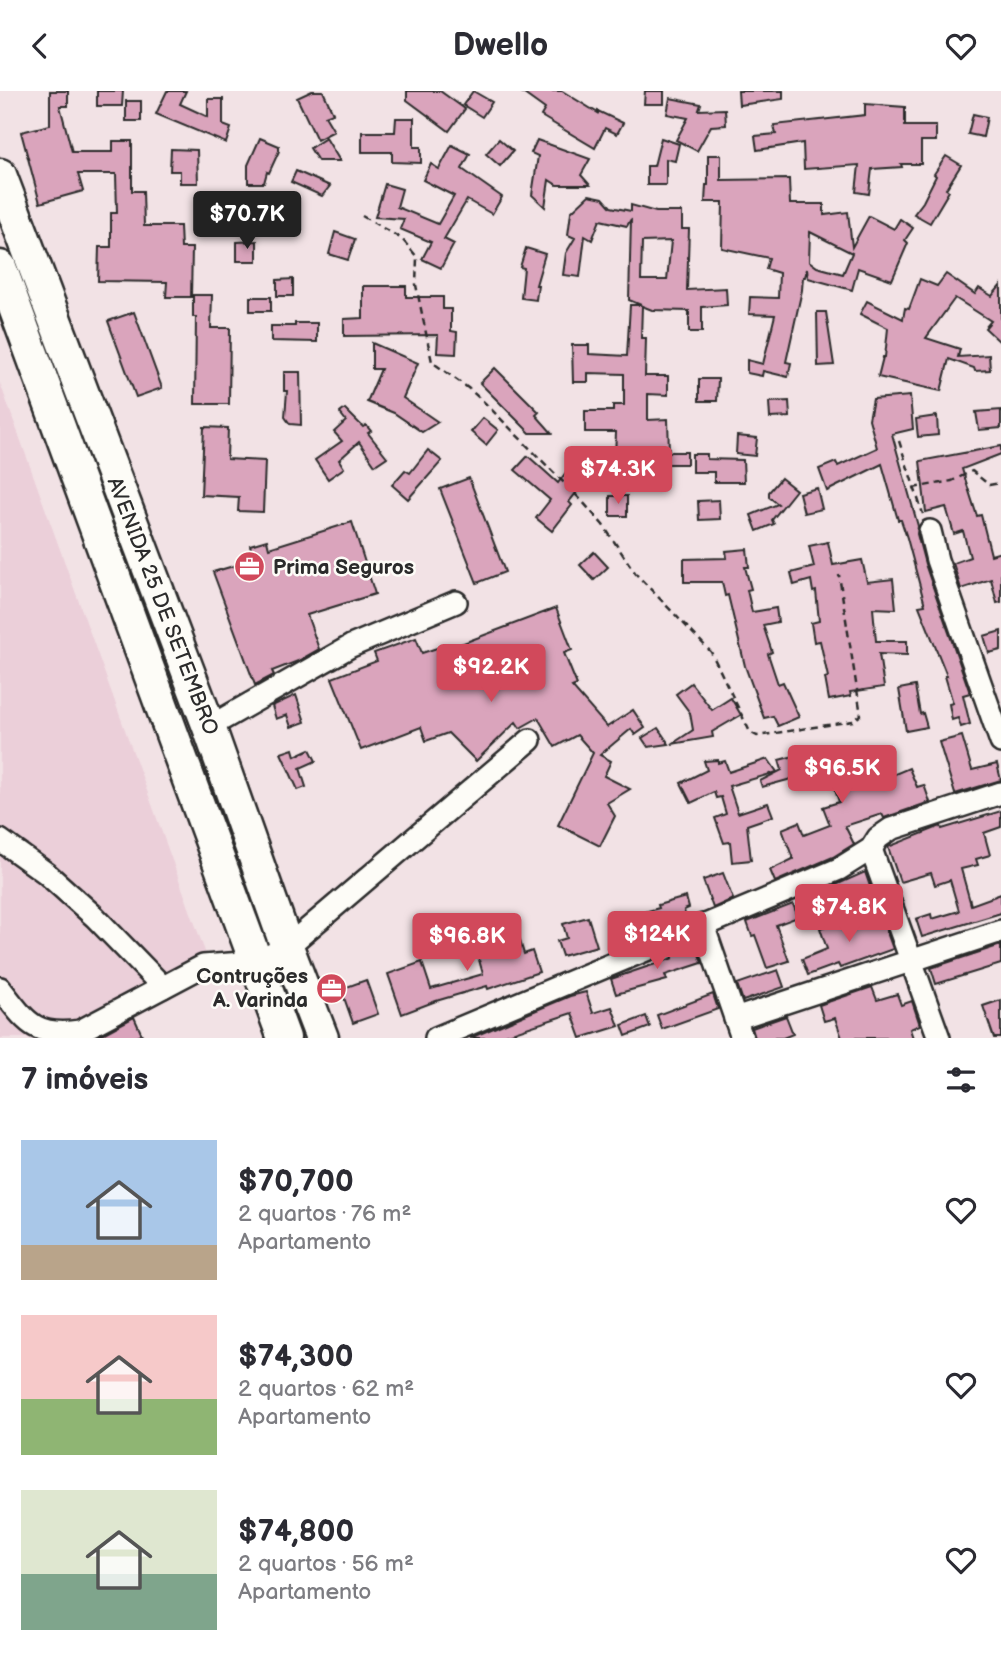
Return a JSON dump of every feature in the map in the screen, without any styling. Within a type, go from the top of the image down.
[{"type":"highway","name":"AVENIDA 25 DE SETEMBRO","points":[[0,175],[209,727],[286,947],[322,1038]]},
{"type":"highway","name":"AVENIDA 25 DE SETEMBRO","points":[[0,268],[284,1038]]},
{"type":"street","points":[[930,531],[937,560],[1001,742]]},
{"type":"street","points":[[209,727],[351,646],[456,602]]},
{"type":"street","points":[[0,988],[9,1015],[47,1033],[72,1033],[203,966],[256,962],[286,947],[530,740]]},
{"type":"street","points":[[436,1038],[839,869],[871,849],[878,838],[891,829],[1001,793]]},
{"type":"street","points":[[0,840],[46,873],[95,917],[163,987]]},
{"type":"street","points":[[871,849],[939,1038]]},
{"type":"street","points":[[703,925],[738,1029],[911,959],[1001,931]]},
{"type":"path","points":[[362,216],[402,239],[417,257],[416,285],[432,362],[485,403],[603,525],[636,574],[711,652],[750,732],[757,736],[853,721],[861,715],[839,575]]},
{"type":"path","points":[[899,441],[930,531]]},
{"type":"path","points":[[913,488],[952,481],[972,471],[989,485],[1001,483]]},
{"type":"shaded area","points":[[0,383],[208,960],[48,1038],[0,1038]]},
{"type":"building","points":[[50,91],[68,91],[68,106],[60,106],[72,152],[113,152],[113,141],[132,141],[132,191],[143,191],[144,226],[180,226],[181,248],[192,248],[191,297],[166,297],[167,282],[98,281],[99,247],[111,247],[111,213],[117,213],[116,174],[78,174],[83,191],[40,203],[21,132],[50,125]]},
{"type":"building","points":[[97,91],[123,91],[122,106],[97,106]]},
{"type":"building","points":[[167,91],[186,91],[180,104],[208,117],[208,99],[223,99],[223,125],[231,128],[226,143],[156,114]]},
{"type":"building","points":[[312,91],[323,91],[333,113],[325,116],[334,131],[317,140],[297,98]]},
{"type":"building","points":[[407,91],[440,91],[465,109],[449,131],[407,100]]},
{"type":"building","points":[[473,91],[492,102],[482,117],[463,105]]},
{"type":"building","points":[[520,91],[562,91],[598,113],[623,123],[617,134],[605,128],[595,148],[541,116],[545,109]]},
{"type":"building","points":[[645,91],[664,91],[664,104],[644,104]]},
{"type":"building","points":[[738,91],[783,91],[783,99],[739,105]]},
{"type":"building","points":[[670,98],[701,104],[699,110],[725,109],[726,125],[711,126],[697,151],[676,140],[688,118],[667,114]]},
{"type":"building","points":[[126,101],[141,101],[141,121],[126,121]]},
{"type":"building","points":[[865,104],[905,107],[905,126],[936,126],[936,141],[921,141],[921,164],[872,169],[869,194],[856,192],[859,165],[804,169],[803,143],[757,150],[755,136],[776,134],[774,125],[865,115]]},
{"type":"building","points":[[973,114],[987,117],[983,137],[968,134]]},
{"type":"building","points":[[396,118],[414,118],[414,147],[421,147],[421,163],[392,162],[392,152],[362,152],[362,132],[395,132]]},
{"type":"building","points":[[260,138],[279,146],[279,151],[264,183],[248,183],[248,165]]},
{"type":"building","points":[[326,138],[340,161],[318,161],[310,148]]},
{"type":"building","points":[[661,138],[679,144],[675,161],[666,159],[666,185],[647,185],[647,166],[654,166]]},
{"type":"building","points":[[499,139],[513,151],[500,166],[486,154]]},
{"type":"building","points":[[537,140],[590,159],[581,175],[590,185],[557,185],[549,180],[545,207],[532,195],[538,156],[531,153]]},
{"type":"building","points":[[452,145],[470,154],[462,169],[502,197],[492,214],[467,200],[444,239],[454,244],[441,268],[422,259],[431,242],[400,229],[404,219],[375,217],[385,184],[402,189],[397,207],[438,224],[454,196],[423,180],[431,164],[439,169]]},
{"type":"building","points":[[171,149],[197,150],[198,183],[180,183],[180,171],[170,171]]},
{"type":"building","points":[[708,155],[721,155],[721,180],[789,179],[790,204],[824,204],[824,215],[848,212],[852,247],[869,216],[894,229],[900,219],[913,228],[905,240],[908,243],[892,280],[858,268],[852,290],[808,278],[807,269],[803,277],[786,362],[791,363],[788,377],[763,371],[762,376],[747,373],[747,360],[763,364],[775,315],[749,314],[750,297],[778,298],[779,273],[766,269],[769,258],[722,248],[723,202],[705,202]],"holes":[[[810,232],[852,253],[843,274],[817,267],[809,261]]]},
{"type":"building","points":[[946,156],[961,165],[930,223],[914,214]]},
{"type":"building","points":[[296,171],[330,186],[322,196],[291,182]]},
{"type":"building","points":[[589,195],[603,198],[611,207],[631,211],[631,205],[656,212],[682,212],[682,229],[689,229],[687,290],[726,288],[727,305],[702,307],[702,332],[689,332],[689,311],[652,310],[642,306],[641,338],[646,338],[645,376],[668,376],[668,395],[648,394],[648,420],[668,419],[669,452],[687,452],[687,464],[661,464],[661,480],[643,479],[643,458],[615,457],[616,432],[585,432],[585,411],[613,411],[613,405],[624,405],[624,374],[588,373],[588,382],[573,382],[572,345],[589,345],[589,354],[627,356],[630,305],[641,305],[629,300],[631,219],[627,226],[600,220],[592,240],[585,236],[580,277],[563,275],[566,253],[575,238],[568,235],[571,212]],"holes":[[[671,241],[667,280],[641,280],[642,242]]]},
{"type":"building","points":[[229,197],[248,202],[242,223],[224,219]]},
{"type":"building","points":[[335,232],[355,239],[348,260],[329,254]]},
{"type":"building","points":[[257,241],[257,261],[237,261],[237,242]]},
{"type":"building","points":[[526,248],[545,254],[536,285],[536,300],[521,298],[524,268],[520,267]]},
{"type":"building","points":[[946,274],[975,294],[979,288],[992,296],[1001,285],[1001,343],[985,328],[991,321],[955,298],[926,338],[960,349],[958,357],[989,355],[990,370],[975,371],[974,368],[949,359],[941,391],[878,377],[885,357],[888,328],[860,314],[867,301],[903,319],[905,308],[909,309],[920,279],[937,286]]},
{"type":"building","points":[[293,279],[293,296],[277,296],[277,280]]},
{"type":"building","points":[[363,286],[406,286],[406,297],[443,297],[443,309],[451,309],[451,331],[457,332],[456,354],[437,353],[438,335],[344,336],[344,319],[363,318]]},
{"type":"building","points":[[193,295],[212,295],[211,328],[230,328],[229,404],[195,404],[196,317],[193,317]]},
{"type":"building","points":[[250,297],[271,297],[271,311],[250,311]]},
{"type":"building","points":[[134,312],[162,388],[136,397],[108,321]]},
{"type":"building","points":[[817,312],[826,312],[834,365],[818,366]]},
{"type":"building","points":[[295,323],[317,323],[317,342],[271,341],[271,326],[295,326]]},
{"type":"building","points":[[372,343],[418,363],[403,398],[438,422],[422,432],[394,413],[367,402],[381,369],[372,369]]},
{"type":"building","points":[[495,368],[539,412],[536,415],[552,433],[530,433],[480,383]]},
{"type":"building","points":[[284,372],[300,372],[301,425],[290,424],[285,417],[287,391],[284,391]]},
{"type":"building","points":[[699,379],[718,379],[717,401],[699,401]]},
{"type":"building","points":[[910,396],[913,429],[892,434],[918,526],[917,534],[925,564],[970,693],[963,695],[970,724],[961,727],[958,718],[952,720],[949,704],[953,703],[947,676],[919,606],[925,605],[907,538],[901,520],[898,520],[882,464],[827,491],[819,469],[836,462],[838,466],[877,448],[869,419],[873,399]]},
{"type":"building","points":[[789,401],[790,417],[770,418],[769,402]]},
{"type":"building","points":[[345,409],[363,427],[366,425],[371,431],[368,433],[387,457],[375,465],[359,442],[339,460],[344,468],[328,479],[315,460],[342,441],[334,432],[346,421],[340,413]]},
{"type":"building","points":[[1001,410],[1001,428],[979,430],[976,412]]},
{"type":"building","points":[[937,416],[938,435],[918,437],[916,419]]},
{"type":"building","points":[[483,418],[498,430],[486,445],[471,432]]},
{"type":"building","points":[[204,427],[228,428],[227,459],[265,461],[263,512],[238,511],[239,497],[201,495]]},
{"type":"building","points":[[737,436],[757,438],[755,456],[736,454]]},
{"type":"building","points":[[1001,446],[1001,454],[962,469],[977,516],[981,515],[991,555],[1001,552],[1001,602],[997,603],[991,579],[961,589],[953,563],[970,557],[963,531],[954,534],[946,507],[926,512],[920,461]]},
{"type":"building","points":[[428,450],[442,461],[408,499],[392,485],[405,470],[410,473]]},
{"type":"building","points":[[692,454],[707,454],[707,459],[743,460],[744,482],[714,482],[714,472],[692,472]]},
{"type":"building","points":[[528,456],[558,483],[573,463],[590,475],[569,502],[572,505],[552,531],[536,518],[550,500],[515,470]]},
{"type":"building","points":[[469,478],[505,572],[477,583],[440,489]]},
{"type":"building","points":[[781,478],[796,490],[772,520],[774,524],[757,531],[751,515],[778,504],[769,497],[769,492]]},
{"type":"building","points":[[817,488],[822,509],[804,513],[799,493]]},
{"type":"building","points":[[610,496],[627,496],[627,516],[610,516]]},
{"type":"building","points":[[719,500],[720,519],[699,520],[698,501]]},
{"type":"building","points":[[352,522],[375,594],[307,615],[319,649],[272,671],[274,675],[255,685],[213,572],[254,560],[250,545],[267,540],[269,548]]},
{"type":"building","points":[[828,542],[833,565],[862,560],[867,582],[893,579],[896,609],[873,608],[876,641],[907,641],[907,655],[879,654],[884,687],[850,692],[851,696],[829,700],[825,678],[828,677],[820,641],[814,642],[811,623],[819,621],[816,591],[813,592],[811,580],[794,585],[791,573],[814,567],[809,546]]},
{"type":"building","points":[[747,549],[749,567],[745,567],[751,589],[747,590],[752,612],[776,608],[778,622],[763,625],[772,652],[768,654],[778,684],[783,682],[799,717],[778,726],[773,716],[764,718],[745,666],[728,595],[725,596],[722,582],[684,582],[684,559],[727,558],[726,551]]},
{"type":"building","points":[[594,552],[608,567],[594,580],[580,565]]},
{"type":"building","points":[[556,608],[572,650],[564,653],[577,685],[572,687],[607,727],[633,710],[645,728],[635,735],[631,729],[600,755],[611,761],[604,776],[630,789],[607,803],[615,816],[600,846],[558,825],[593,753],[577,735],[555,747],[538,718],[520,728],[516,722],[476,761],[448,733],[426,741],[421,727],[361,750],[332,678],[377,661],[374,653],[416,638],[422,653],[443,646],[445,650]]},
{"type":"building","points":[[1001,631],[1001,650],[989,653],[984,636]]},
{"type":"building","points":[[691,683],[712,710],[731,698],[741,715],[712,732],[713,737],[672,744],[693,730],[690,713],[676,694]]},
{"type":"building","points":[[915,686],[920,714],[923,713],[927,727],[906,731],[899,689]]},
{"type":"building","points":[[296,695],[305,722],[291,727],[287,715],[276,719],[272,706]]},
{"type":"building","points":[[658,728],[669,744],[648,747],[642,738]]},
{"type":"building","points":[[962,736],[972,770],[997,764],[1001,780],[955,794],[939,742]]},
{"type":"building","points":[[293,749],[295,756],[310,749],[316,761],[300,768],[306,787],[298,790],[281,753]]},
{"type":"building","points":[[862,749],[864,763],[870,761],[876,782],[909,768],[917,787],[924,785],[930,802],[884,818],[882,814],[845,826],[854,844],[833,857],[775,882],[770,870],[793,859],[782,829],[799,822],[804,835],[830,825],[823,807],[839,802],[828,769],[762,787],[760,781],[782,770],[779,760],[813,751],[815,759]]},
{"type":"building","points":[[768,759],[777,772],[729,786],[738,813],[768,803],[773,816],[747,825],[751,860],[732,862],[730,842],[724,843],[715,818],[726,814],[721,797],[716,798],[714,792],[691,803],[681,783],[707,770],[704,761],[725,761],[729,772]]},
{"type":"building","points":[[1001,811],[1001,827],[984,833],[990,855],[976,859],[978,865],[961,869],[971,905],[1001,894],[1001,913],[922,937],[916,919],[931,914],[932,919],[959,911],[950,880],[935,885],[931,873],[900,882],[888,847],[941,826],[942,829]]},
{"type":"building","points":[[865,872],[872,892],[835,905],[829,888]]},
{"type":"building","points":[[723,873],[733,899],[713,908],[703,880]]},
{"type":"building","points":[[686,897],[689,908],[684,910],[686,919],[665,928],[628,937],[622,918]]},
{"type":"building","points":[[793,904],[798,917],[776,925],[789,961],[767,968],[755,935],[752,936],[747,922]]},
{"type":"building","points":[[881,916],[893,949],[840,968],[838,964],[808,975],[802,959],[827,949],[820,928],[848,918],[851,926]]},
{"type":"building","points":[[588,917],[597,946],[562,956],[557,941],[567,938],[563,924]]},
{"type":"building","points":[[517,931],[524,954],[532,951],[539,972],[488,989],[487,986],[436,1001],[402,1014],[388,974],[422,962],[431,989],[483,974],[474,942]]},
{"type":"building","points":[[696,945],[702,963],[665,975],[667,980],[616,994],[611,979],[673,958],[672,953]]},
{"type":"building","points":[[1001,945],[1001,964],[936,984],[931,968]]},
{"type":"building","points":[[778,970],[784,987],[743,1001],[737,984]]},
{"type":"building","points":[[366,980],[378,1014],[353,1023],[341,989]]},
{"type":"building","points":[[872,987],[877,1000],[897,994],[901,1005],[912,1001],[920,1025],[910,1029],[913,1038],[842,1038],[835,1018],[824,1021],[819,1005]]},
{"type":"building","points":[[586,992],[593,1013],[612,1007],[619,1026],[581,1038],[572,1013],[496,1038],[470,1038],[570,996]]},
{"type":"building","points":[[713,994],[718,1009],[662,1029],[657,1015]]},
{"type":"building","points":[[1001,1000],[1001,1038],[994,1038],[983,1006]]},
{"type":"building","points":[[646,1016],[650,1027],[626,1036],[622,1025]]},
{"type":"building","points":[[786,1016],[793,1034],[783,1038],[755,1038],[752,1028]]},
{"type":"building","points":[[134,1017],[142,1035],[135,1038],[95,1038]]},
{"type":"place","name":"Prima Seguros","points":[[250,567]]},
{"type":"place","name":"Contruções A. Varinda","points":[[331,988]]}]
